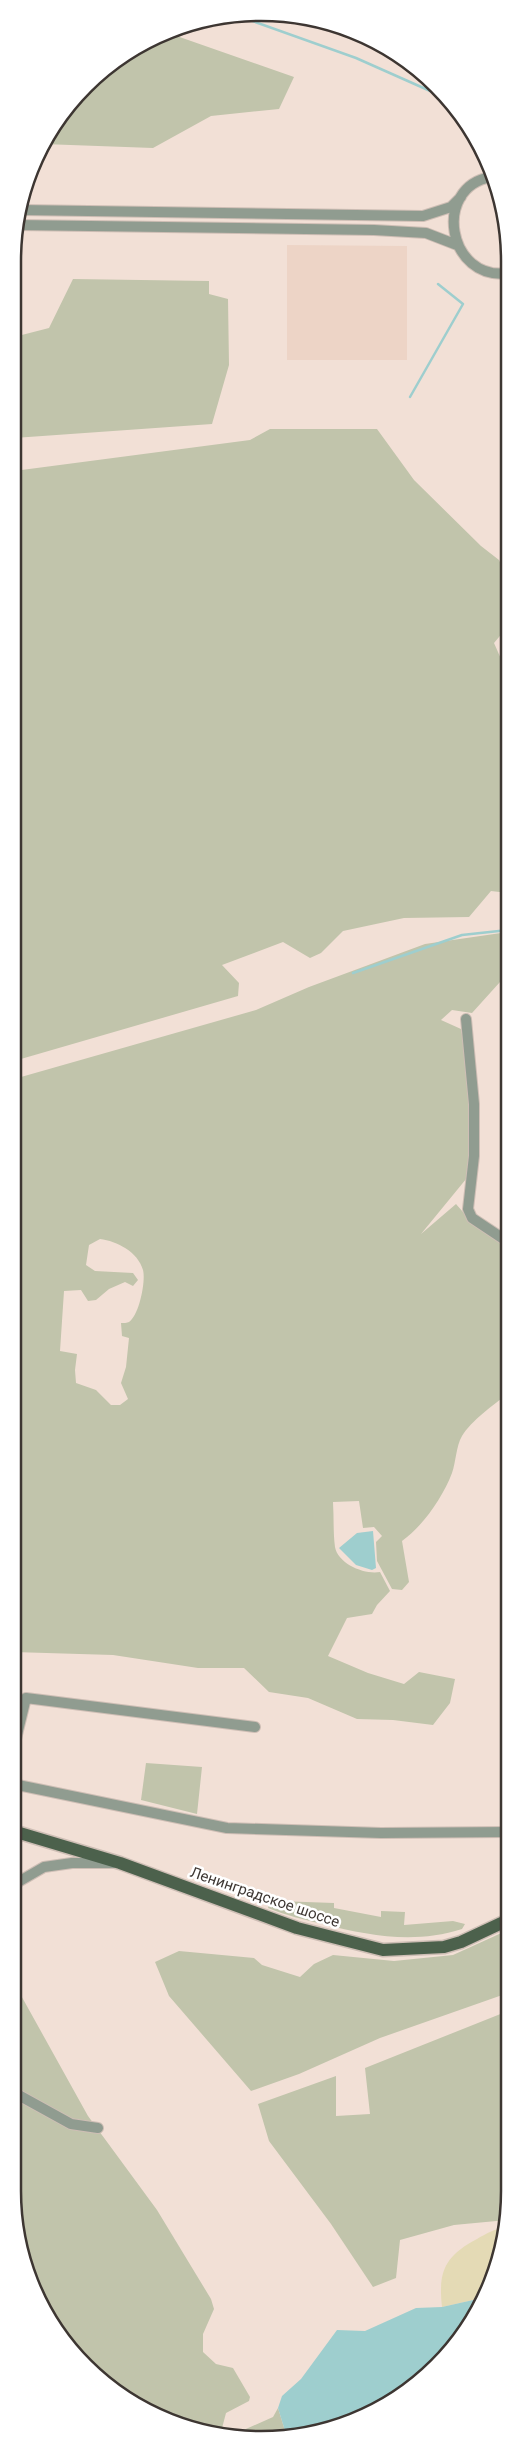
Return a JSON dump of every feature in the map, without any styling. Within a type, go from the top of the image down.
[{"type":"main road","name":"Ленинградское шоссе","points":[[21,1833],[120,1863],[297,1928],[383,1950],[444,1947],[461,1942],[501,1923]]},
{"type":"street","points":[[27,210],[423,216],[451,206],[472,185],[486,178]]},
{"type":"street","points":[[461,197],[454,212],[453,229],[458,245],[465,257],[476,266],[489,272],[501,273]]},
{"type":"street","points":[[24,225],[383,230],[426,233],[458,245]]},
{"type":"street","points":[[466,1019],[474,1104],[474,1156],[468,1209],[472,1218],[501,1237]]},
{"type":"street","points":[[21,1718],[26,1698],[255,1728]]},
{"type":"street","points":[[21,1786],[227,1828],[381,1833],[501,1832]]},
{"type":"street","points":[[21,1880],[44,1867],[72,1863],[120,1863]]},
{"type":"street","points":[[21,2096],[71,2124],[98,2128]]},
{"type":"shaded area","points":[[287,245],[407,246],[407,360],[287,360]]},
{"type":"green space","points":[[177,36],[294,77],[279,109],[211,116],[153,148],[51,144],[71,115],[91,91],[141,53]]},
{"type":"green space","points":[[73,279],[209,281],[209,294],[228,299],[229,365],[212,424],[21,438],[21,335],[49,328]]},
{"type":"green space","points":[[270,429],[377,429],[414,480],[481,546],[499,560],[501,564],[501,635],[494,643],[501,659],[501,892],[491,891],[469,917],[404,918],[343,931],[321,953],[310,958],[283,942],[222,965],[239,983],[238,996],[21,1059],[21,470],[250,440]]},
{"type":"green space","points":[[501,933],[501,981],[472,1013],[452,1010],[441,1020],[461,1029],[471,1082],[471,1173],[421,1234],[456,1204],[476,1227],[501,1239],[501,1399],[483,1413],[466,1430],[460,1440],[452,1473],[443,1492],[425,1519],[402,1541],[409,1582],[402,1590],[392,1589],[377,1561],[376,1542],[382,1536],[374,1527],[363,1528],[359,1501],[333,1502],[334,1541],[337,1553],[341,1559],[353,1567],[367,1572],[380,1572],[390,1591],[377,1605],[372,1614],[347,1618],[328,1656],[368,1673],[404,1684],[419,1672],[455,1679],[450,1703],[433,1725],[393,1720],[357,1719],[308,1698],[269,1692],[244,1668],[198,1668],[113,1655],[21,1652],[21,1077],[256,1010],[309,987],[425,944]],"holes":[[[100,1239],[126,1248],[137,1258],[144,1275],[141,1298],[136,1313],[129,1322],[121,1323],[122,1336],[129,1338],[126,1367],[121,1383],[128,1399],[120,1405],[111,1405],[96,1390],[76,1383],[77,1354],[60,1351],[64,1291],[81,1290],[88,1301],[96,1300],[109,1289],[125,1282],[133,1286],[138,1280],[133,1273],[95,1271],[86,1265],[89,1245]]]},
{"type":"green space","points":[[146,1763],[202,1767],[197,1814],[141,1800]]},
{"type":"green space","points":[[278,1901],[334,1903],[334,1908],[381,1917],[381,1911],[405,1912],[404,1925],[453,1921],[465,1924],[462,1929],[444,1934],[410,1937],[375,1935],[309,1921],[268,1908],[269,1905]]},
{"type":"green space","points":[[501,1933],[501,1995],[380,2038],[299,2074],[251,2091],[169,1996],[155,1962],[179,1951],[254,1958],[262,1965],[300,1977],[314,1964],[333,1955],[394,1961],[453,1955]]},
{"type":"green space","points":[[21,1995],[88,2116],[157,2210],[211,2299],[214,2309],[203,2334],[203,2352],[216,2364],[233,2368],[250,2397],[249,2401],[226,2413],[222,2428],[199,2423],[169,2413],[141,2399],[115,2381],[91,2361],[71,2337],[53,2311],[39,2283],[29,2253],[22,2207]]},
{"type":"green space","points":[[501,2014],[501,2191],[499,2221],[454,2225],[400,2240],[396,2278],[373,2287],[331,2224],[269,2141],[258,2104],[336,2076],[336,2116],[370,2114],[365,2068]]},
{"type":"green space","points":[[278,2408],[285,2429],[244,2430],[273,2417]]},
{"type":"sand","points":[[498,2229],[493,2253],[483,2283],[475,2300],[442,2307],[441,2284],[446,2266],[451,2258],[466,2245]]},
{"type":"water","points":[[373,1531],[376,1568],[372,1570],[356,1565],[339,1548],[357,1533]]},
{"type":"water","points":[[475,2300],[451,2337],[431,2361],[407,2381],[381,2399],[353,2413],[323,2423],[285,2429],[278,2408],[282,2396],[301,2379],[337,2330],[365,2331],[416,2308],[442,2307]]},
{"type":"waterway","points":[[254,21],[356,58],[431,92]]},
{"type":"waterway","points":[[410,397],[463,304],[438,284]]},
{"type":"waterway","points":[[353,973],[462,935],[501,931]]}]
